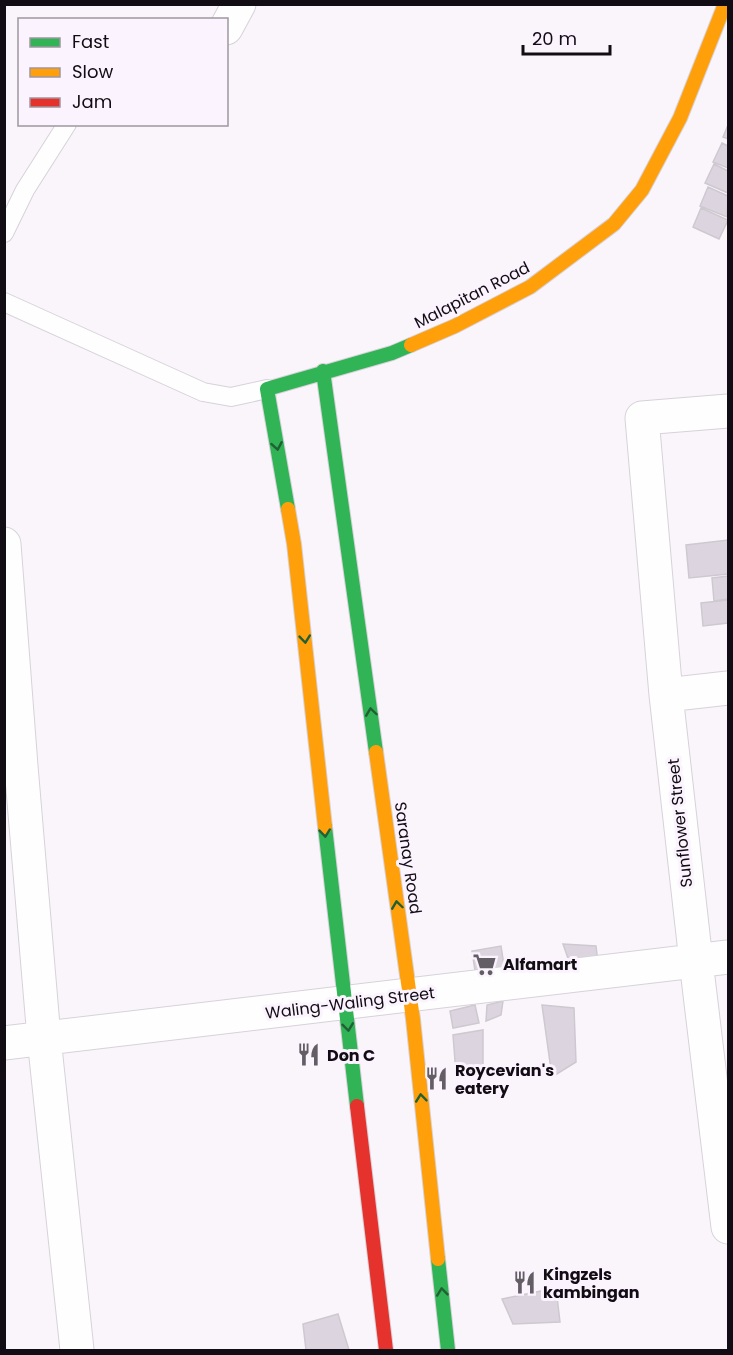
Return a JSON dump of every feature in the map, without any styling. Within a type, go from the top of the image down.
[{"type":"street","points":[[228,24],[239,4]]},
{"type":"street","name":"Malapitan Road","points":[[267,388],[392,353],[455,326],[530,287],[614,224],[642,190],[680,118],[725,4]]},
{"type":"street","name":"Saranay Road","points":[[323,371],[410,996],[448,1350]]},
{"type":"street","points":[[267,388],[294,544],[386,1350]]},
{"type":"street","name":"Sunflower Street","points":[[729,411],[642,418],[666,695],[729,1227]]},
{"type":"street","points":[[4,544],[13,768],[77,1350]]},
{"type":"street","points":[[666,695],[729,688]]},
{"type":"street","name":"Waling-Waling Street","points":[[4,1044],[729,957]]},
{"type":"lane","points":[[4,233],[25,190],[66,126]]},
{"type":"lane","points":[[4,302],[203,392],[231,398],[267,388]]},
{"type":"building","points":[[728,125],[728,139],[723,137]]},
{"type":"building","points":[[722,143],[728,146],[728,168],[713,162]]},
{"type":"building","points":[[714,164],[728,171],[728,193],[705,183]]},
{"type":"building","points":[[708,187],[728,196],[727,217],[700,206]]},
{"type":"building","points":[[701,208],[728,220],[719,239],[693,227]]},
{"type":"building","points":[[728,540],[728,574],[689,578],[686,545]]},
{"type":"building","points":[[728,576],[728,599],[714,601],[712,578]]},
{"type":"building","points":[[728,600],[728,623],[703,626],[701,603]]},
{"type":"building","points":[[563,944],[596,946],[598,963],[569,961]]},
{"type":"building","points":[[501,946],[505,972],[476,977],[472,951]]},
{"type":"building","points":[[503,1001],[501,1015],[486,1021],[487,1005]]},
{"type":"building","points":[[475,1005],[479,1023],[453,1028],[450,1011]]},
{"type":"building","points":[[542,1005],[574,1008],[576,1062],[552,1077]]},
{"type":"building","points":[[483,1030],[483,1071],[456,1074],[453,1035]]},
{"type":"building","points":[[556,1288],[560,1322],[513,1324],[502,1299]]},
{"type":"building","points":[[338,1314],[349,1350],[306,1350],[303,1324]]},
{"type":"traffic: fast","points":[[288,509],[267,389],[392,353],[411,345]]},
{"type":"traffic: fast","points":[[323,371],[376,752]]},
{"type":"traffic: fast","points":[[325,827],[357,1106]]},
{"type":"traffic: fast","points":[[438,1259],[448,1350]]},
{"type":"traffic: slow","points":[[411,345],[455,326],[530,287],[614,224],[642,190],[680,118],[725,4]]},
{"type":"traffic: slow","points":[[288,509],[294,544],[325,827]]},
{"type":"traffic: slow","points":[[376,752],[413,1019],[438,1259]]},
{"type":"traffic: jam","points":[[357,1106],[386,1350]]},
{"type":"place","name":"Alfamart","points":[[485,964]]},
{"type":"place","name":"Don C","points":[[309,1055]]},
{"type":"place","name":"Roycevian's eatery","points":[[437,1079]]},
{"type":"place","name":"Kingzels kambingan","points":[[525,1283]]}]
